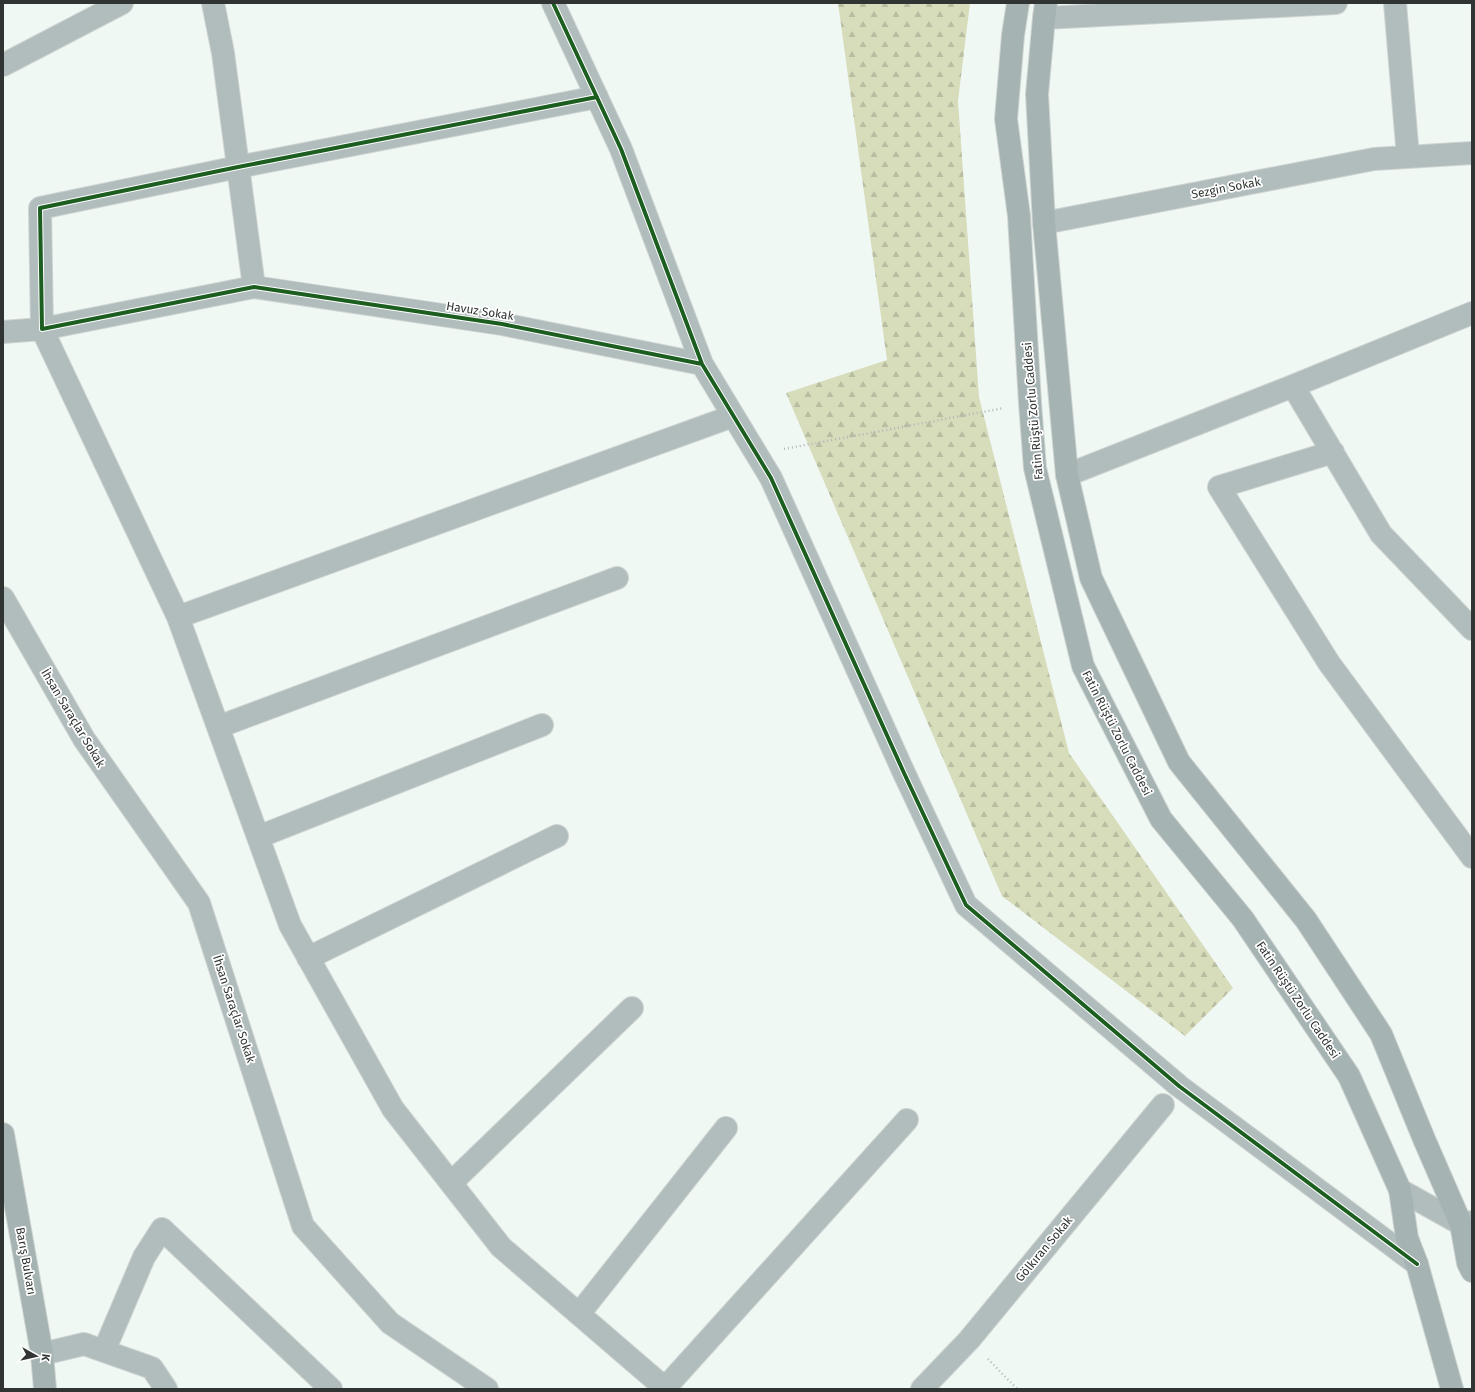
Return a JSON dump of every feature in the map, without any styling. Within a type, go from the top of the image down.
[{"type":"main road","name":"Fatin Rüştü Zorlu Caddesi","points":[[1018,3],[1013,35],[1006,119],[1019,216],[1035,468],[1083,666],[1161,819],[1243,920],[1349,1076],[1400,1190],[1407,1238],[1417,1264],[1452,1389]]},
{"type":"main road","points":[[1045,10],[1037,94],[1044,223],[1067,474],[1091,578],[1179,762],[1306,920],[1381,1034],[1424,1139],[1467,1223],[1468,1263],[1472,1271]]},
{"type":"main road","name":"Barış Bulvarı","points":[[3,1134],[42,1354],[45,1389]]},
{"type":"street","points":[[3,65],[122,3]]},
{"type":"street","points":[[213,3],[223,53],[254,287]]},
{"type":"street","points":[[553,3],[621,149],[702,364],[771,478],[901,766],[966,905],[1179,1086],[1417,1264]]},
{"type":"street","points":[[1045,10],[1336,3]]},
{"type":"street","points":[[1395,3],[1408,157]]},
{"type":"street","points":[[597,97],[238,167],[40,208],[42,329],[178,617],[290,925],[393,1109],[501,1247],[666,1389],[907,1120]]},
{"type":"street","name":"Sezgin Sokak","points":[[1044,223],[1374,159],[1472,153]]},
{"type":"street","name":"Havuz Sokak","points":[[3,332],[42,329],[254,287],[502,324],[702,364]]},
{"type":"street","points":[[1067,474],[1293,386],[1472,313]]},
{"type":"street","points":[[1293,386],[1381,534],[1472,629]]},
{"type":"street","points":[[178,617],[733,416]]},
{"type":"street","points":[[1332,452],[1219,487],[1329,663],[1472,857]]},
{"type":"street","points":[[218,727],[617,578]]},
{"type":"street","name":"İhsan Saraçlar Sokak","points":[[3,598],[84,739],[199,903],[303,1226],[390,1323],[487,1389]]},
{"type":"street","points":[[258,837],[542,725]]},
{"type":"street","points":[[308,958],[557,836]]},
{"type":"street","points":[[451,1182],[632,1008]]},
{"type":"street","name":"Gölkıran Sokak","points":[[922,1389],[969,1340],[1163,1105]]},
{"type":"street","points":[[579,1314],[726,1128]]},
{"type":"street","points":[[1400,1190],[1467,1223]]},
{"type":"street","points":[[104,1351],[144,1257],[162,1229],[331,1389]]},
{"type":"street","points":[[42,1354],[84,1344],[152,1368],[166,1389]]},
{"type":"path","points":[[757,454],[1030,404]]},
{"type":"path","points":[[969,1340],[1017,1389]]},
{"type":"green space","points":[[838,3],[970,3],[958,101],[979,397],[1069,753],[1233,988],[1185,1036],[1002,896],[786,393],[887,360]]},
{"type":"cycle path","points":[[553,3],[621,149],[702,364],[771,478],[904,773],[966,905],[1179,1086],[1417,1264]]},
{"type":"cycle path","points":[[597,97],[238,167],[40,208],[42,329],[254,287],[502,324],[702,364]]}]
